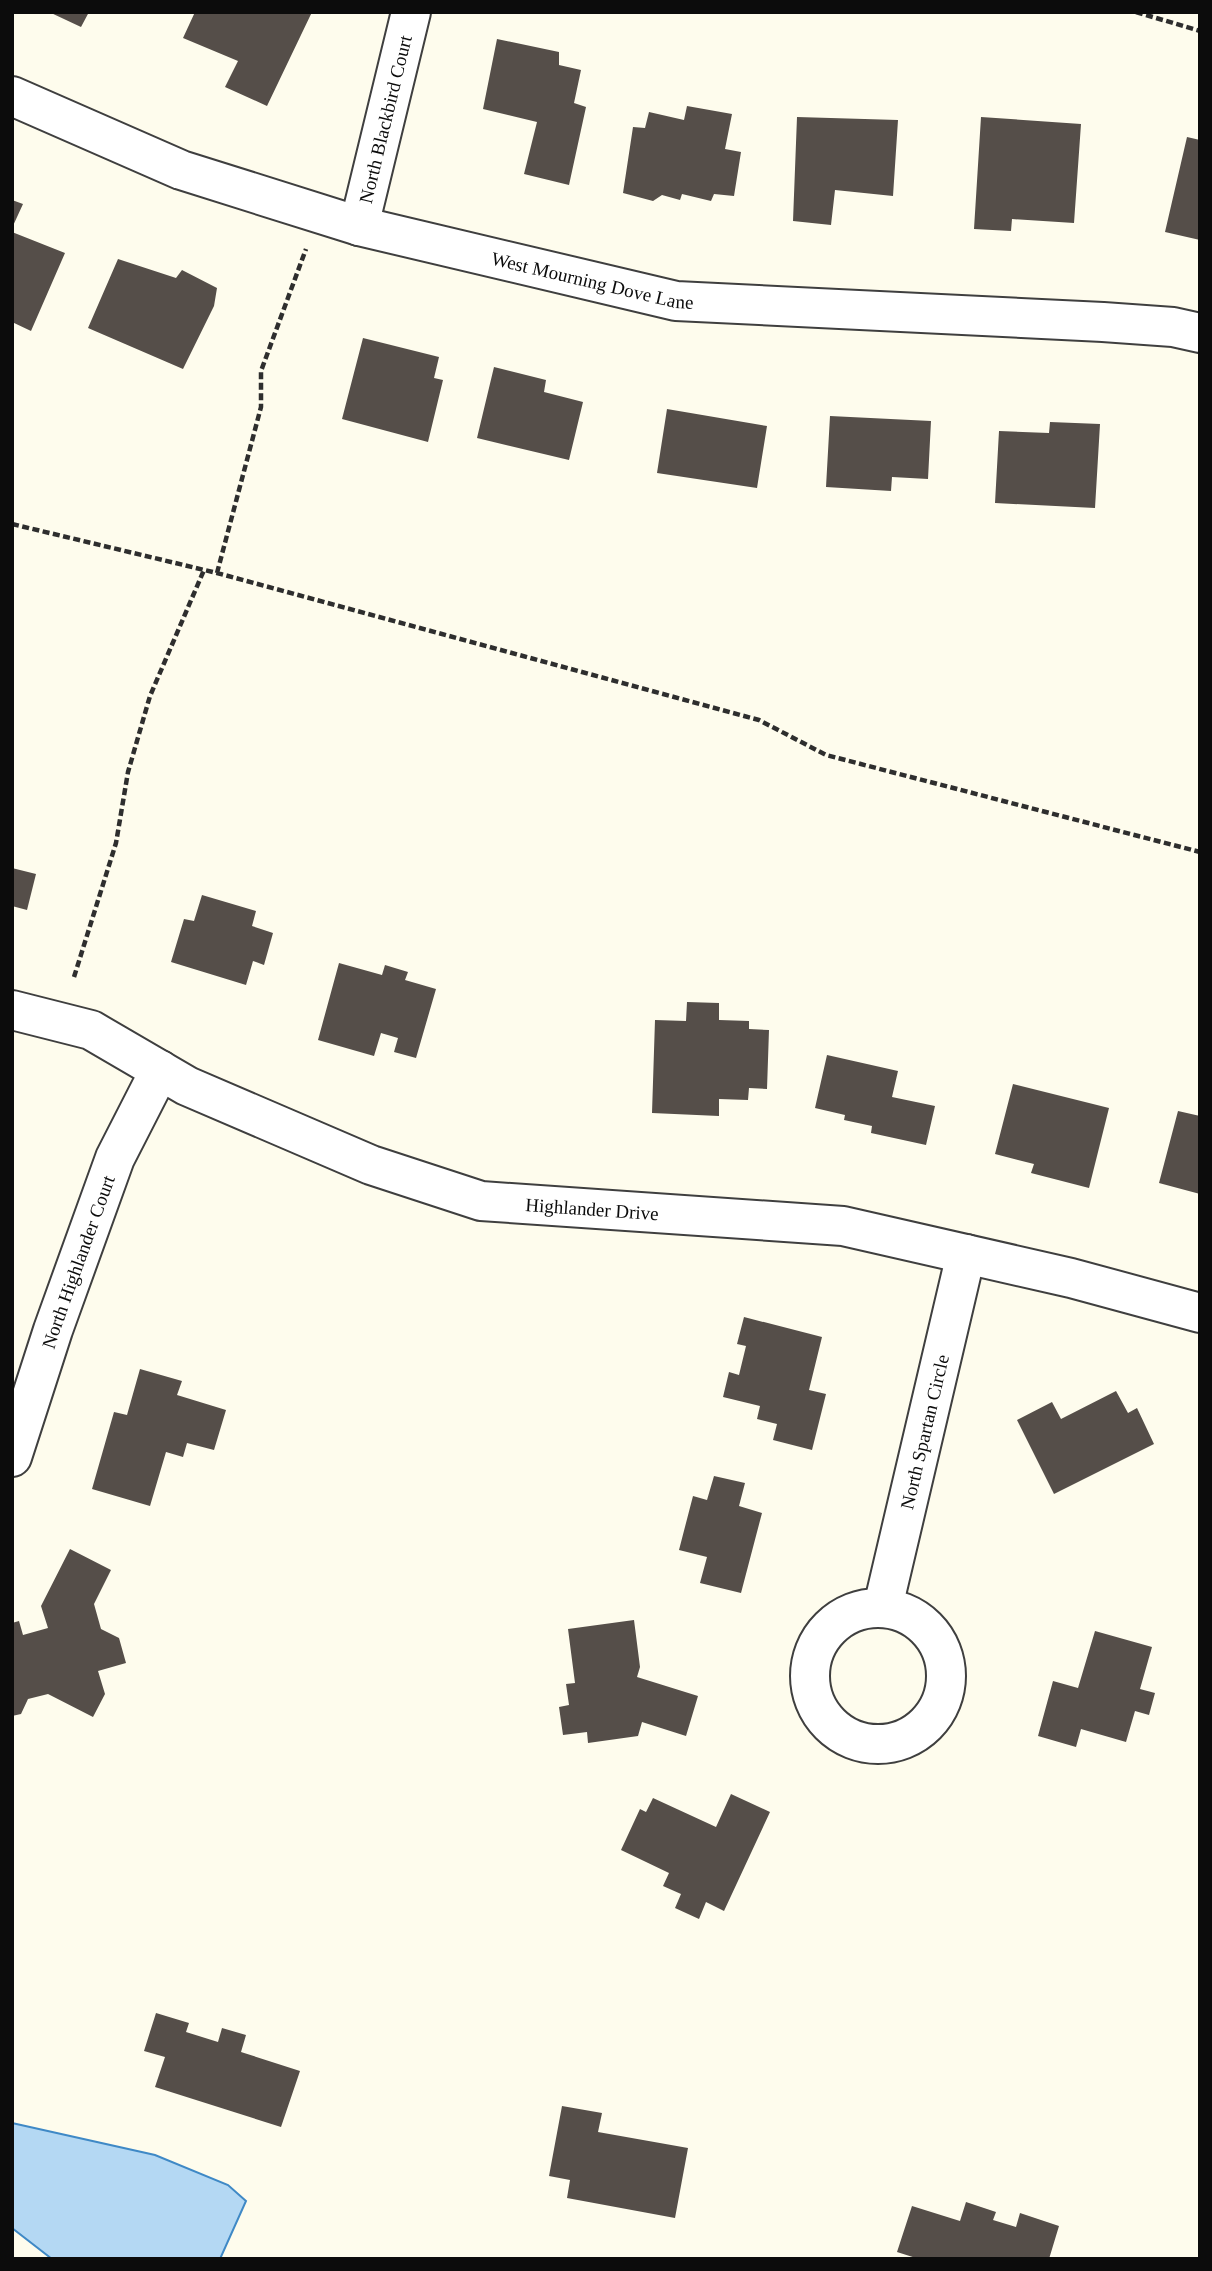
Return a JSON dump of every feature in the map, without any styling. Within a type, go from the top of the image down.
[{"type":"street","name":"North Blackbird Court","points":[[359,226],[411,12]]},
{"type":"street","name":"West Mourning Dove Lane","points":[[12,96],[181,170],[359,226],[676,301],[1114,323],[1173,327],[1200,333]]},
{"type":"street","name":"Highlander Drive","points":[[12,1010],[91,1030],[187,1086],[371,1165],[481,1201],[843,1226],[1071,1278],[1200,1313]]},
{"type":"street","name":"North Highlander Court","points":[[12,1458],[53,1330],[115,1158],[160,1070]]},
{"type":"street","name":"North Spartan Circle","points":[[883,1607],[966,1254]]},
{"type":"path","points":[[1136,12],[1200,31]]},
{"type":"path","points":[[217,573],[261,408],[261,371],[304,256],[316,212]]},
{"type":"path","points":[[12,524],[217,573],[759,720],[826,755],[1200,852]]},
{"type":"path","points":[[74,977],[116,843],[128,772],[150,696],[204,570]]},
{"type":"water","points":[[12,2123],[155,2155],[228,2185],[246,2201],[220,2259],[52,2259],[12,2228]]},
{"type":"building","points":[[49,12],[89,12],[81,27]]},
{"type":"building","points":[[195,12],[312,12],[267,106],[225,87],[238,61],[183,38]]},
{"type":"building","points":[[497,39],[559,52],[559,65],[581,70],[574,103],[586,107],[569,185],[524,174],[537,122],[483,109]]},
{"type":"building","points":[[687,106],[732,114],[725,149],[741,152],[734,196],[714,194],[711,201],[682,194],[680,200],[662,195],[653,201],[623,193],[633,127],[645,128],[649,112],[684,120]]},
{"type":"building","points":[[797,117],[898,120],[893,196],[835,190],[831,225],[793,221]]},
{"type":"building","points":[[981,117],[1081,124],[1074,223],[1012,219],[1011,231],[974,229]]},
{"type":"building","points":[[1187,137],[1200,140],[1200,240],[1165,232]]},
{"type":"building","points":[[12,200],[23,204],[12,228]]},
{"type":"building","points":[[12,232],[65,253],[31,331],[12,322]]},
{"type":"building","points":[[118,259],[176,278],[182,270],[217,288],[214,306],[183,369],[88,328]]},
{"type":"building","points":[[363,338],[439,357],[434,378],[443,380],[428,442],[342,419]]},
{"type":"building","points":[[494,367],[546,380],[544,392],[583,402],[569,460],[477,438]]},
{"type":"building","points":[[667,409],[767,426],[757,488],[657,473]]},
{"type":"building","points":[[830,416],[931,421],[928,479],[892,477],[891,491],[826,487]]},
{"type":"building","points":[[1050,422],[1100,424],[1095,508],[995,503],[999,431],[1049,433]]},
{"type":"building","points":[[12,868],[36,874],[27,910],[12,906]]},
{"type":"building","points":[[202,895],[256,911],[252,926],[273,933],[264,965],[253,961],[246,985],[171,962],[184,919],[194,921]]},
{"type":"building","points":[[339,963],[382,975],[385,965],[408,972],[405,980],[436,989],[416,1058],[394,1052],[398,1038],[381,1033],[374,1056],[318,1040]]},
{"type":"building","points":[[687,1002],[719,1003],[719,1020],[749,1021],[749,1029],[769,1030],[767,1089],[749,1088],[748,1100],[719,1099],[719,1116],[652,1113],[655,1020],[686,1021]]},
{"type":"building","points":[[827,1055],[898,1071],[892,1097],[935,1106],[926,1145],[871,1133],[872,1126],[844,1120],[845,1115],[815,1108]]},
{"type":"building","points":[[1013,1084],[1109,1108],[1089,1188],[1031,1173],[1034,1164],[995,1154]]},
{"type":"building","points":[[1178,1111],[1200,1116],[1200,1194],[1159,1183]]},
{"type":"building","points":[[744,1317],[822,1337],[809,1390],[826,1394],[812,1450],[773,1440],[777,1424],[757,1419],[760,1406],[723,1397],[729,1372],[739,1375],[746,1346],[737,1344]]},
{"type":"building","points":[[140,1369],[182,1381],[177,1395],[226,1410],[214,1450],[187,1443],[183,1457],[166,1452],[150,1506],[92,1489],[114,1412],[127,1415]]},
{"type":"building","points":[[1116,1391],[1128,1413],[1137,1408],[1154,1444],[1054,1494],[1017,1420],[1052,1402],[1061,1419]]},
{"type":"building","points":[[714,1476],[745,1483],[739,1506],[762,1513],[741,1593],[700,1583],[707,1557],[679,1550],[693,1496],[707,1500]]},
{"type":"building","points":[[70,1549],[111,1570],[94,1604],[101,1629],[119,1638],[126,1663],[98,1671],[105,1694],[93,1717],[48,1694],[28,1699],[21,1714],[12,1716],[12,1623],[19,1621],[23,1635],[48,1628],[41,1606]]},
{"type":"building","points":[[634,1620],[640,1667],[637,1677],[698,1696],[686,1736],[642,1722],[638,1736],[588,1743],[587,1732],[563,1735],[559,1707],[569,1705],[566,1684],[575,1683],[568,1629]]},
{"type":"building","points":[[1095,1631],[1152,1647],[1140,1689],[1155,1693],[1149,1715],[1135,1711],[1126,1742],[1081,1729],[1076,1747],[1038,1736],[1053,1681],[1078,1688]]},
{"type":"building","points":[[731,1794],[770,1812],[724,1911],[706,1902],[699,1919],[675,1908],[681,1894],[663,1886],[669,1873],[621,1850],[640,1809],[646,1812],[653,1798],[716,1827]]},
{"type":"building","points":[[156,2013],[189,2023],[186,2032],[218,2042],[222,2028],[246,2035],[241,2052],[300,2071],[281,2127],[155,2087],[165,2057],[144,2051]]},
{"type":"building","points":[[562,2106],[602,2113],[598,2132],[688,2148],[675,2218],[567,2198],[570,2180],[549,2176]]},
{"type":"building","points":[[966,2202],[996,2212],[993,2220],[1016,2227],[1020,2213],[1059,2226],[1049,2259],[919,2259],[897,2252],[912,2206],[960,2221]]}]
